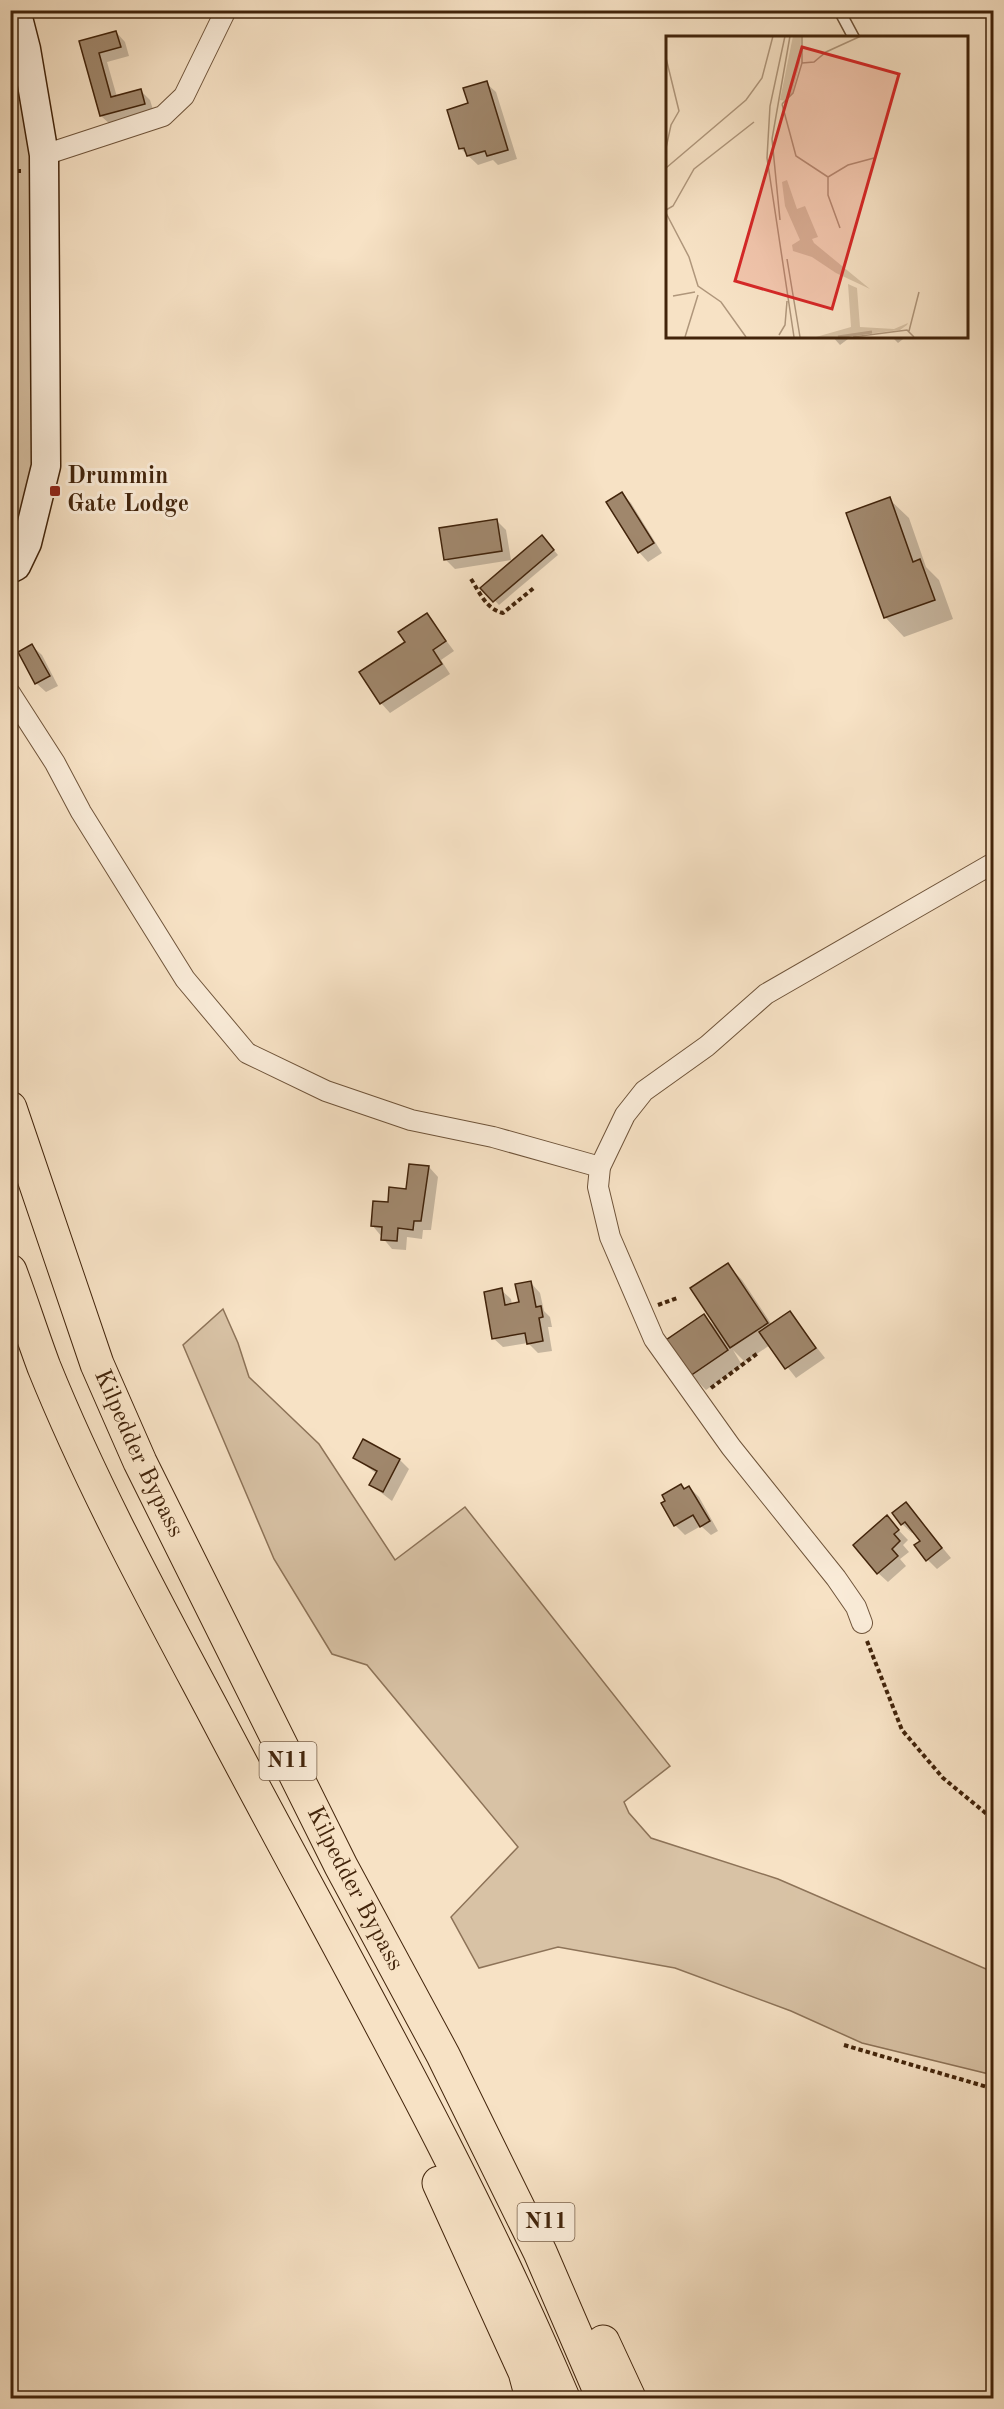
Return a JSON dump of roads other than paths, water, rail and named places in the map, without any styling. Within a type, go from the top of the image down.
[{"type":"highway","name":"Kilpedder Bypass","points":[[10,1108],[97,1364],[140,1462],[341,1866],[443,2055],[540,2252],[603,2398]]},
{"type":"highway","name":"Kilpedder Bypass","points":[[10,1271],[45,1367],[100,1491],[518,2290],[564,2398]]},
{"type":"highway","name":"N11","points":[[298,1871],[525,2372],[532,2398]]},
{"type":"highway","name":"N11","points":[[443,2055],[534,2198],[629,2398]]},
{"type":"main road","points":[[10,569],[15,566],[27,543],[46,466],[44,155],[27,49],[16,10]]},
{"type":"street","points":[[44,155],[162,116],[184,96],[226,10]]},
{"type":"street","points":[[10,693],[55,763],[81,812],[185,979],[247,1053],[326,1091],[411,1120],[493,1137],[600,1167]]},
{"type":"street","points":[[862,1623],[856,1607],[836,1578],[666,1359],[640,1311],[610,1237],[598,1187],[600,1167],[625,1115],[644,1091],[707,1046],[766,994],[990,865]]},
{"type":"lane","points":[[839,10],[853,36]]},
{"type":"place","name":"Drummin Gate Lodge","points":[[55,491]]}]
